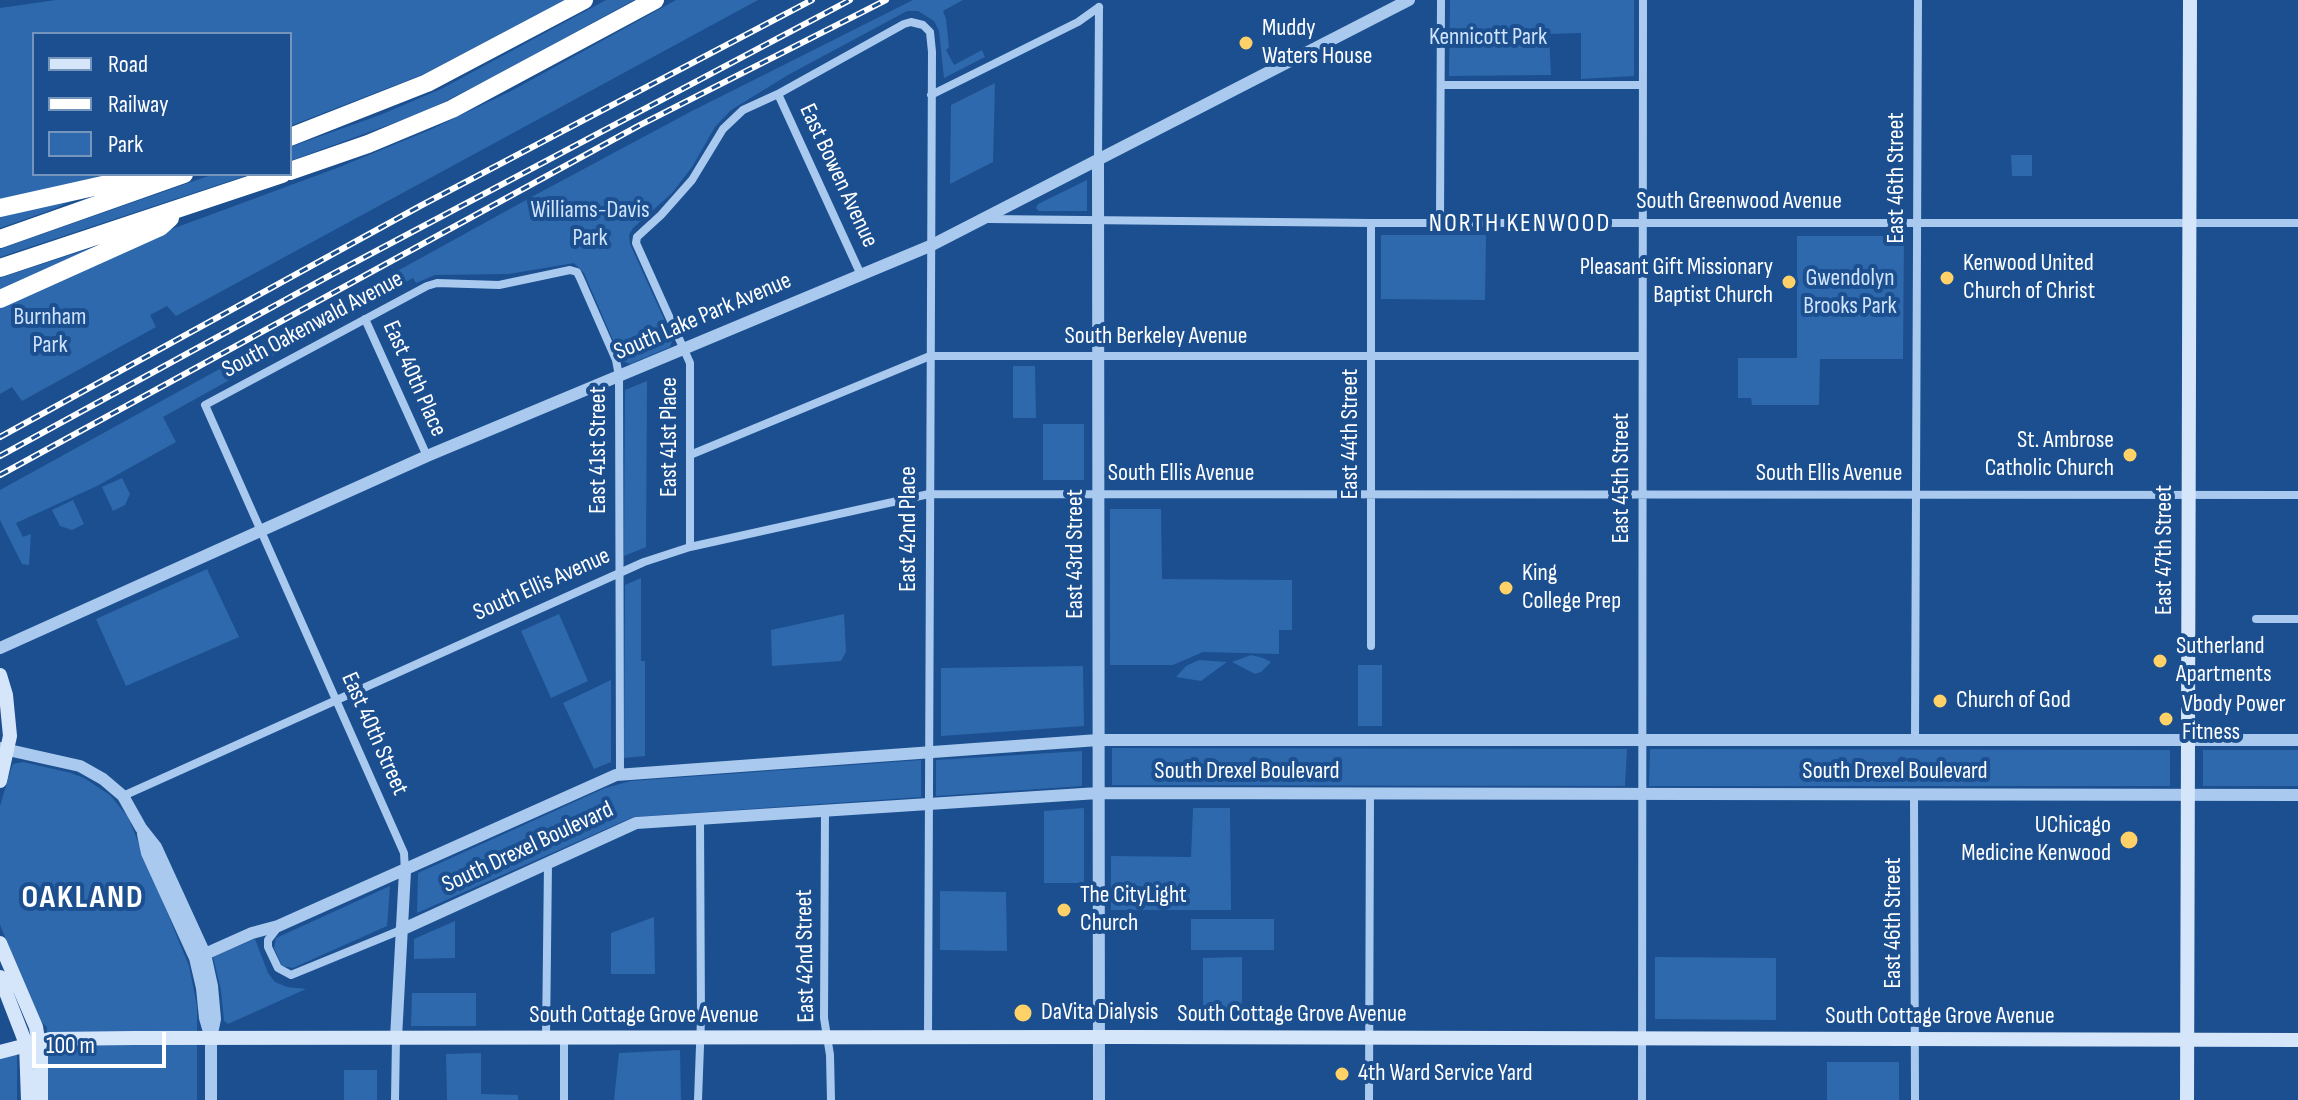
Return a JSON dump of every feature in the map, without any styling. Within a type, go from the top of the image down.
[{"type":"highway","points":[[292,136],[427,83],[584,0]]},
{"type":"highway","points":[[292,170],[368,144],[452,109],[655,0]]},
{"type":"highway","points":[[0,268],[276,176]]},
{"type":"highway","points":[[0,208],[134,178],[176,177]]},
{"type":"highway","points":[[0,239],[176,177]]},
{"type":"highway","points":[[0,299],[160,227],[180,208]]},
{"type":"main road","name":"East 47th Street","points":[[2187,1100],[2190,0]]},
{"type":"main road","points":[[0,675],[9,712],[0,781]]},
{"type":"main road","points":[[0,943],[36,1027],[28,1100]]},
{"type":"main road","points":[[0,977],[33,1042],[41,1100]]},
{"type":"main road","name":"South Cottage Grove Avenue","points":[[0,1052],[33,1042],[211,1038],[2298,1040]]},
{"type":"street","name":"South Lake Park Avenue","points":[[0,648],[427,456],[930,246],[988,219],[1409,0]]},
{"type":"street","points":[[1440,222],[1441,0]]},
{"type":"street","name":"East 45th Street","points":[[1642,1100],[1643,0]]},
{"type":"street","name":"East 46th Street","points":[[1915,739],[1918,0]]},
{"type":"street","name":"East 43rd Street","points":[[931,95],[1078,22],[1099,7],[1099,1100]]},
{"type":"street","name":"East 42nd Place","points":[[778,94],[904,24],[923,25],[930,32],[928,1037]]},
{"type":"street","points":[[1441,85],[1643,85]]},
{"type":"street","name":"East 41st Place","points":[[690,547],[690,363],[636,243],[641,231],[661,215],[692,180],[723,129],[743,110],[778,94]]},
{"type":"street","name":"East Bowen Avenue","points":[[778,94],[861,275]]},
{"type":"street","name":"South Greenwood Avenue","points":[[988,219],[1371,223],[2298,223]]},
{"type":"street","name":"East 44th Street","points":[[1371,223],[1371,646]]},
{"type":"street","name":"South Oakenwald Avenue","points":[[205,405],[427,286],[437,283],[499,285],[570,270],[577,272],[580,278]]},
{"type":"street","name":"East 41st Street","points":[[580,278],[616,360],[619,376],[620,775]]},
{"type":"street","name":"East 40th Place","points":[[365,319],[427,456]]},
{"type":"street","name":"South Berkeley Avenue","points":[[690,455],[930,356],[1642,356]]},
{"type":"street","name":"East 40th Street","points":[[205,405],[404,853],[395,1100]]},
{"type":"street","name":"South Ellis Avenue","points":[[123,796],[619,574],[690,547],[929,494],[2298,495]]},
{"type":"street","points":[[2256,619],[2298,619]]},
{"type":"street","name":"South Drexel Boulevard","points":[[205,954],[252,933],[278,926],[620,775],[1098,740],[2298,740]]},
{"type":"street","points":[[4,749],[89,770],[123,796],[156,847],[205,954],[212,986],[215,1019],[211,1038],[211,1100]]},
{"type":"street","name":"South Drexel Boulevard","points":[[278,926],[268,940],[268,947],[278,968],[291,975],[401,930],[636,823],[1098,793],[2298,795]]},
{"type":"street","points":[[1369,1100],[1370,794]]},
{"type":"street","name":"East 46th Street","points":[[1914,794],[1915,1100]]},
{"type":"street","name":"East 42nd Street","points":[[825,811],[824,1018],[830,1055],[831,1100]]},
{"type":"street","points":[[698,1100],[700,819]]},
{"type":"street","points":[[141,828],[147,853],[195,958],[211,1038]]},
{"type":"street","points":[[546,1038],[548,863]]},
{"type":"street","points":[[564,1038],[564,1100]]},
{"type":"green space","points":[[56,0],[565,0],[424,74],[292,125],[292,32],[32,32],[32,176],[121,176],[0,203],[0,8]]},
{"type":"green space","points":[[606,0],[634,0],[424,112],[292,160],[292,146],[441,89]]},
{"type":"green space","name":"Burnham Park","points":[[676,0],[758,0],[176,316],[167,306],[150,315],[156,327],[22,401],[12,387],[0,394],[0,303],[153,236],[432,129],[511,91]]},
{"type":"green space","name":"Williams-Davis Park","points":[[913,0],[963,0],[943,11],[949,47],[946,50],[954,65],[982,50],[985,57],[944,78],[939,31],[934,21],[918,11],[907,11],[788,75],[731,110],[715,127],[692,167],[672,193],[633,228],[629,235],[630,244],[673,339],[670,347],[630,364],[622,361],[584,273],[574,263],[509,274],[435,275],[416,283],[413,278],[163,417],[176,442],[97,486],[16,523],[23,537],[31,534],[29,565],[22,564],[0,520],[0,490],[537,194],[690,112]]},
{"type":"green space","name":"Kennicott Park","points":[[1450,0],[1634,0],[1634,76],[1581,79],[1581,33],[1549,34],[1551,75],[1449,76]]},
{"type":"green space","points":[[995,83],[993,162],[950,184],[951,105]]},
{"type":"green space","points":[[2011,155],[2032,155],[2032,176],[2012,176]]},
{"type":"green space","points":[[208,176],[245,176],[0,257],[0,249]]},
{"type":"green space","points":[[1087,180],[1087,211],[1039,211],[1036,208],[1038,204]]},
{"type":"green space","points":[[76,199],[54,209],[0,228],[0,213]]},
{"type":"green space","points":[[1381,235],[1486,235],[1485,300],[1381,299]]},
{"type":"green space","name":"Gwendolyn Brooks Park","points":[[1797,236],[1904,236],[1903,359],[1820,359],[1819,405],[1752,405],[1751,398],[1738,398],[1738,358],[1797,358]]},
{"type":"green space","points":[[103,244],[0,293],[0,278]]},
{"type":"green space","points":[[1013,366],[1035,366],[1036,418],[1013,418]]},
{"type":"green space","points":[[647,381],[646,547],[624,556],[625,390]]},
{"type":"green space","points":[[1043,424],[1084,424],[1084,480],[1043,480]]},
{"type":"green space","points":[[122,478],[130,494],[125,505],[113,511],[102,487]]},
{"type":"green space","points":[[73,500],[84,524],[72,530],[60,526],[52,510]]},
{"type":"green space","points":[[1110,509],[1161,509],[1162,579],[1292,580],[1292,630],[1279,630],[1279,654],[1203,652],[1173,665],[1110,665]]},
{"type":"green space","points":[[207,569],[239,637],[126,686],[96,619]]},
{"type":"green space","points":[[641,578],[645,756],[624,758],[625,585]]},
{"type":"green space","points":[[559,614],[588,681],[551,698],[521,631]]},
{"type":"green space","points":[[844,614],[846,652],[841,661],[772,666],[771,630]]},
{"type":"green space","points":[[1251,655],[1271,662],[1255,674],[1232,662]]},
{"type":"green space","points":[[1199,660],[1227,662],[1201,681],[1176,677],[1186,666]]},
{"type":"green space","points":[[1358,665],[1382,665],[1382,726],[1358,726]]},
{"type":"green space","points":[[1083,666],[1084,726],[941,736],[941,668]]},
{"type":"green space","points":[[611,680],[611,762],[594,769],[563,703]]},
{"type":"green space","points":[[1112,748],[1627,749],[1625,786],[1112,785]]},
{"type":"green space","points":[[1650,749],[2170,750],[2170,786],[1649,786]]},
{"type":"green space","points":[[2203,750],[2298,750],[2298,786],[2203,786]]},
{"type":"green space","points":[[1082,751],[1082,786],[936,796],[936,760]]},
{"type":"green space","points":[[921,760],[921,797],[633,817],[417,913],[418,873],[605,788],[631,781]]},
{"type":"green space","points":[[23,762],[84,778],[110,795],[128,817],[189,966],[197,1006],[197,1100],[48,1100],[47,1027],[40,1021],[0,925],[0,806],[13,764]]},
{"type":"green space","points":[[1084,808],[1084,883],[1044,883],[1044,811]]},
{"type":"green space","points":[[1193,808],[1230,808],[1231,910],[1111,910],[1111,856],[1191,857]]},
{"type":"green space","points":[[390,886],[387,926],[293,968],[282,966],[274,948],[276,938]]},
{"type":"green space","points":[[940,891],[1006,892],[1007,951],[940,950]]},
{"type":"green space","points":[[654,917],[655,974],[611,974],[611,933]]},
{"type":"green space","points":[[1191,919],[1274,919],[1274,950],[1191,950]]},
{"type":"green space","points":[[455,921],[455,958],[414,959],[414,939]]},
{"type":"green space","points":[[255,939],[268,973],[275,982],[306,989],[228,1024],[224,1021],[213,957]]},
{"type":"green space","points":[[1242,957],[1242,1019],[1203,1019],[1203,958]]},
{"type":"green space","points":[[1655,957],[1776,958],[1776,1020],[1655,1019]]},
{"type":"green space","points":[[412,993],[476,993],[476,1026],[411,1026]]},
{"type":"green space","points":[[17,1047],[17,1100],[0,1100],[0,1053]]},
{"type":"green space","points":[[680,1050],[681,1100],[614,1100],[619,1053]]},
{"type":"green space","points":[[481,1053],[481,1094],[518,1095],[518,1100],[447,1100],[446,1054]]},
{"type":"green space","points":[[1827,1062],[1899,1062],[1899,1100],[1827,1100]]},
{"type":"green space","points":[[344,1070],[377,1070],[377,1100],[344,1100]]},
{"type":"railway","points":[[0,437],[422,205],[812,0]]},
{"type":"railway","points":[[0,456],[329,276],[850,0]]},
{"type":"railway","points":[[0,475],[640,125],[886,0]]},
{"type":"place","name":"Muddy Waters House","points":[[1246,43]]},
{"type":"place","name":"Kenwood United Church of Christ","points":[[1947,278]]},
{"type":"place","name":"Pleasant Gift Missionary Baptist Church","points":[[1789,282]]},
{"type":"place","name":"St. Ambrose Catholic Church","points":[[2130,455]]},
{"type":"place","name":"King College Prep","points":[[1506,588]]},
{"type":"place","name":"Sutherland Apartments","points":[[2160,661]]},
{"type":"place","name":"Church of God","points":[[1940,701]]},
{"type":"place","name":"Vbody Power Fitness","points":[[2166,719]]},
{"type":"place","name":"UChicago Medicine Kenwood","points":[[2129,840]]},
{"type":"place","name":"The CityLight Church","points":[[1064,910]]},
{"type":"place","name":"DaVita Dialysis","points":[[1023,1013]]},
{"type":"place","name":"4th Ward Service Yard","points":[[1342,1074]]},
{"type":"district","name":"NORTH KENWOOD","points":[[1520,224]]},
{"type":"district","name":"OAKLAND","points":[[83,899]]}]
